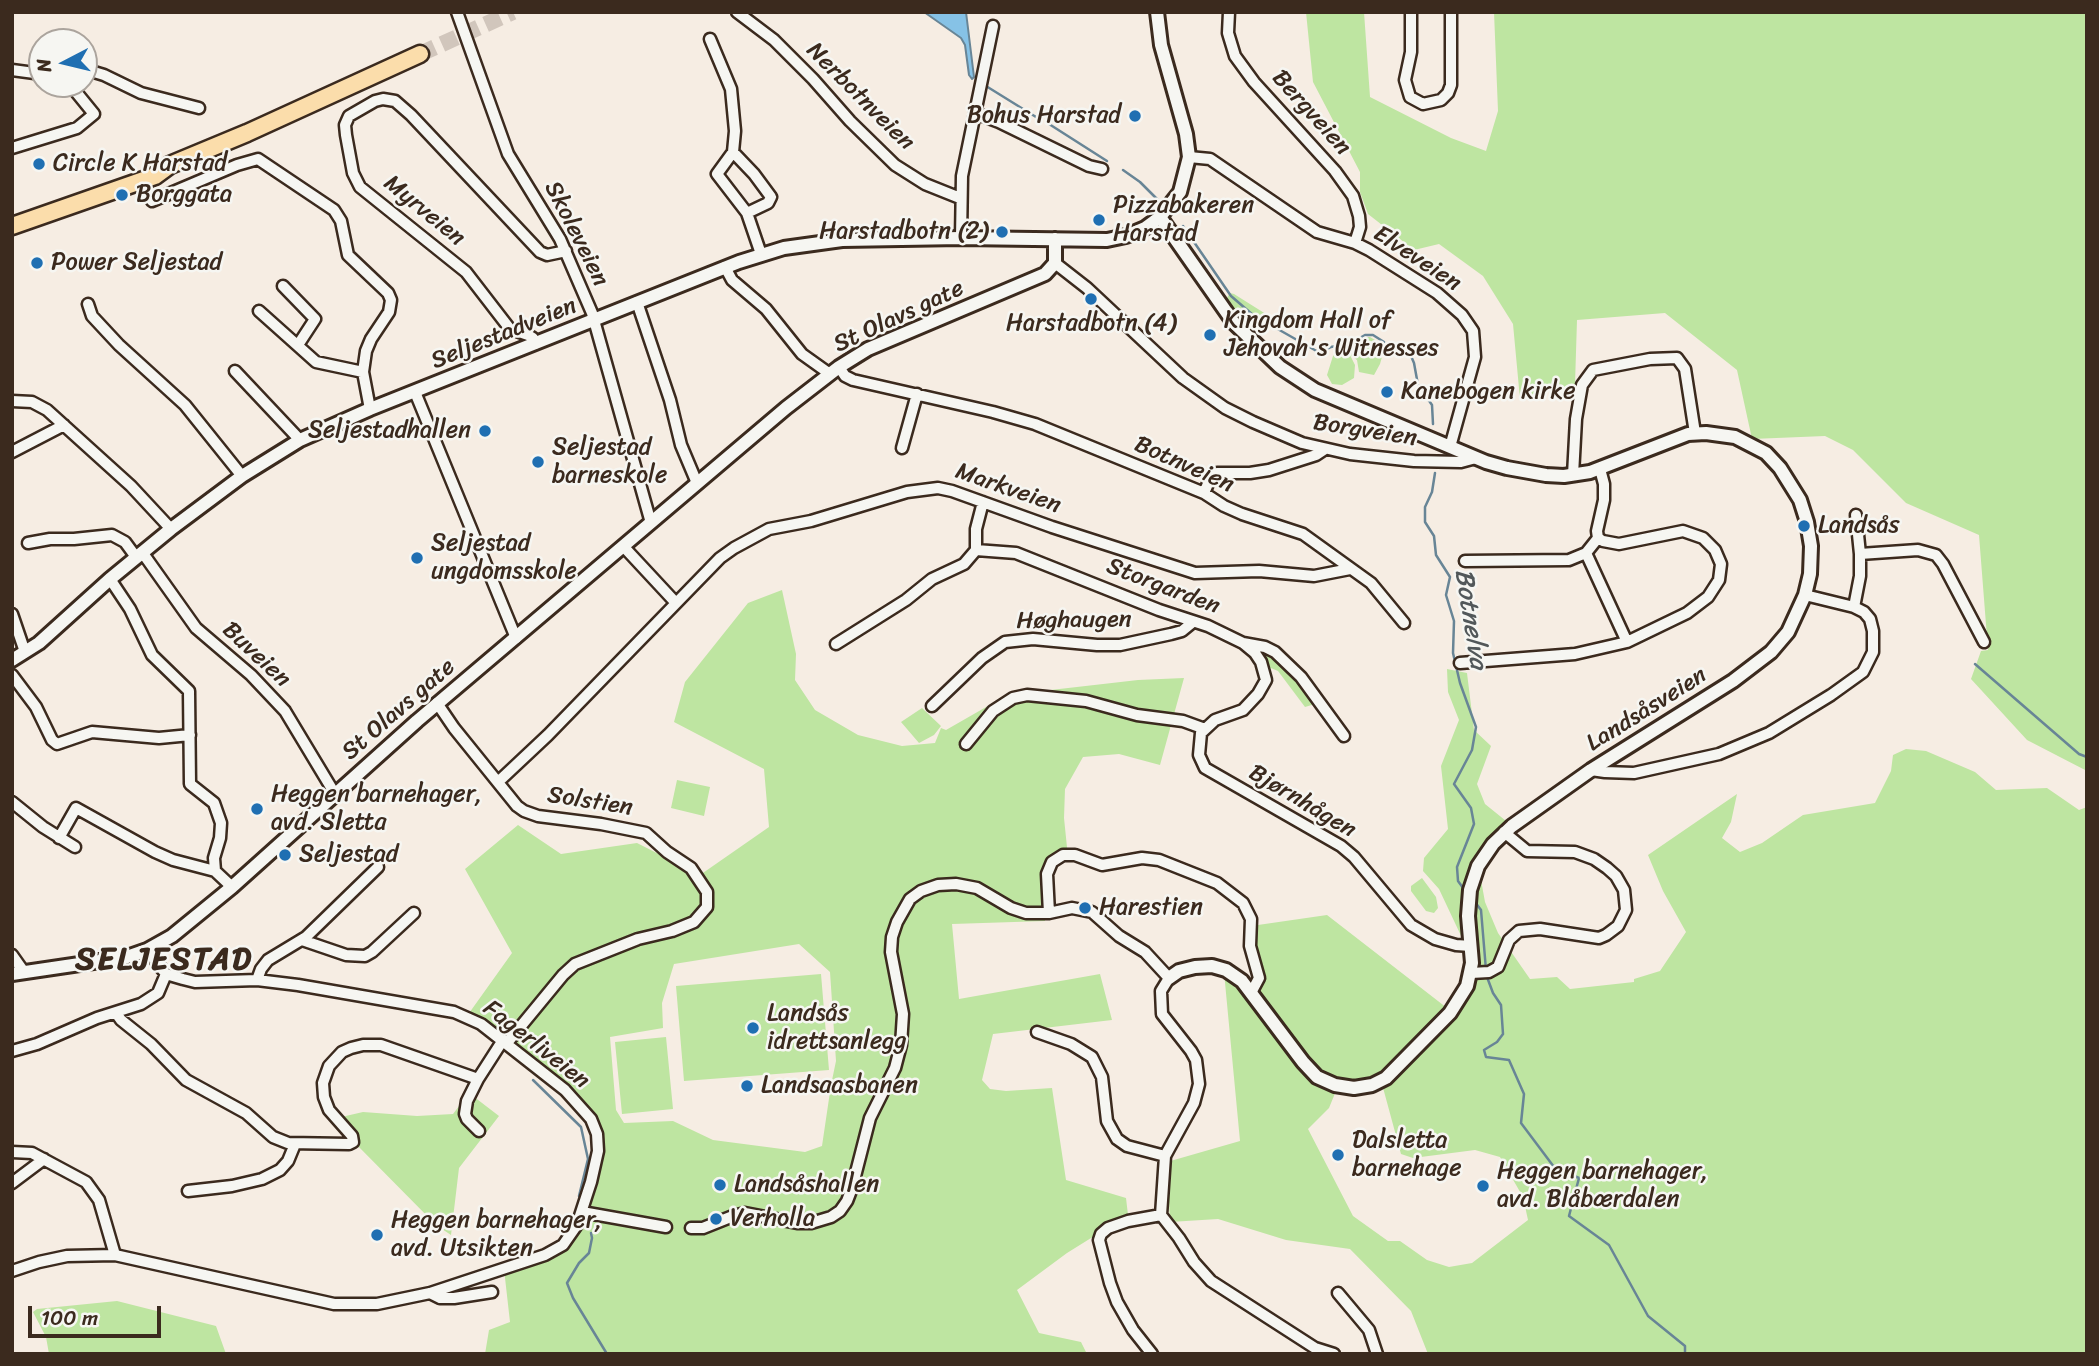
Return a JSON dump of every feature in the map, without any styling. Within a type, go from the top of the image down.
[{"type":"highway","points":[[12,226],[155,176],[170,165],[420,54]]},
{"type":"highway","points":[[12,215],[152,166],[170,165]]},
{"type":"street","name":"Skoleveien","points":[[457,12],[508,154],[578,276],[650,523]]},
{"type":"street","name":"Nerbotnveien","points":[[737,12],[774,40],[895,165],[925,184],[960,198]]},
{"type":"street","points":[[1157,12],[1161,45],[1186,134],[1189,157],[1180,192],[1160,217]]},
{"type":"street","name":"Bergveien","points":[[1228,12],[1228,33],[1235,56],[1254,82],[1335,172],[1353,196],[1360,227],[1355,243]]},
{"type":"street","points":[[1411,12],[1411,52],[1405,80],[1410,97],[1423,104],[1441,100],[1451,85],[1451,12]]},
{"type":"street","points":[[961,238],[962,176],[993,26]]},
{"type":"street","points":[[710,39],[731,89],[735,131],[733,152],[717,174],[747,213],[761,254]]},
{"type":"street","points":[[98,73],[141,93],[199,108]]},
{"type":"street","points":[[12,148],[77,128],[87,122],[94,114],[81,98]]},
{"type":"street","name":"Myrveien","points":[[535,344],[533,338],[504,324],[466,272],[360,187],[352,173],[346,135],[345,125],[349,116],[376,101],[395,101],[541,252],[547,255],[566,251]]},
{"type":"street","points":[[975,113],[1089,166],[1102,169]]},
{"type":"street","points":[[733,152],[771,197],[768,203],[747,213]]},
{"type":"street","name":"Elveveien","points":[[1189,157],[1209,159],[1317,232],[1355,243],[1443,298],[1462,315],[1472,331],[1475,357],[1450,447]]},
{"type":"street","points":[[152,201],[237,165],[258,159],[334,210],[341,221],[348,255],[388,293],[391,300],[389,312],[366,351],[363,372],[370,410]]},
{"type":"street","name":"Seljestadveien","points":[[12,660],[50,634],[139,554],[242,476],[300,440],[725,267],[761,254],[799,245],[842,240],[1116,239],[1145,228],[1160,217]]},
{"type":"street","name":"Landsåsveien","points":[[1160,217],[1234,323],[1280,367],[1315,390],[1476,458],[1535,474],[1573,475],[1600,469],[1695,433],[1724,435],[1749,442],[1774,460],[1800,500],[1810,534],[1811,567],[1805,595],[1788,632],[1771,652],[1755,666],[1591,770],[1504,832],[1485,854],[1472,880],[1468,904],[1471,972],[1458,1003],[1411,1054],[1379,1082],[1354,1088],[1335,1085],[1317,1077],[1235,975],[1212,966],[1185,968],[1169,978]]},
{"type":"street","points":[[1055,239],[1055,264]]},
{"type":"street","name":"St Olavs gate","points":[[18,973],[104,962],[148,950],[184,928],[437,703],[769,421],[835,370],[869,349],[1045,274],[1055,264]]},
{"type":"street","name":"Borgveien","points":[[1055,264],[1087,288],[1183,378],[1225,408],[1253,422],[1293,440],[1325,449],[1403,460],[1461,462],[1476,458]]},
{"type":"street","name":"Botnveien","points":[[725,267],[732,280],[766,309],[784,335],[809,361],[835,370],[848,379],[1035,424],[1204,493],[1242,514],[1303,534],[1371,583],[1405,623]]},
{"type":"street","points":[[283,286],[315,319],[298,345]]},
{"type":"street","points":[[637,302],[670,400],[681,445],[696,483]]},
{"type":"street","points":[[88,304],[92,316],[119,345],[186,405],[242,476]]},
{"type":"street","points":[[259,311],[321,364],[363,372]]},
{"type":"street","points":[[1573,475],[1576,419],[1582,384],[1593,370],[1671,357],[1679,360],[1685,369],[1695,433]]},
{"type":"street","points":[[235,371],[300,440]]},
{"type":"street","points":[[415,392],[516,638]]},
{"type":"street","points":[[902,448],[917,394]]},
{"type":"street","points":[[12,401],[25,400],[39,405],[64,425],[131,486],[171,530]]},
{"type":"street","points":[[12,452],[64,425]]},
{"type":"street","points":[[1204,493],[1210,479],[1217,473],[1259,472],[1292,464],[1325,449]]},
{"type":"street","points":[[1465,561],[1562,561],[1586,553],[1598,538],[1604,500],[1600,469]]},
{"type":"street","name":"Markveien","points":[[498,782],[548,735],[720,558],[761,532],[811,522],[907,492],[930,488],[946,489],[1195,573],[1259,571],[1321,576],[1350,569]]},
{"type":"street","points":[[836,644],[906,600],[932,579],[964,564],[976,550],[976,529],[983,502]]},
{"type":"street","points":[[1854,607],[1860,576],[1856,515]]},
{"type":"street","points":[[1460,663],[1563,656],[1627,642],[1699,606],[1719,580],[1719,558],[1710,544],[1703,538],[1683,531],[1619,544],[1598,538]]},
{"type":"street","name":"Buveien","points":[[28,543],[111,535],[125,542],[139,554],[196,628],[240,665],[285,711],[335,794]]},
{"type":"street","points":[[623,546],[676,603]]},
{"type":"street","name":"Storgarden","points":[[976,550],[1016,553],[1142,604],[1216,630],[1243,643],[1265,647],[1284,659],[1308,685],[1344,736]]},
{"type":"street","points":[[1860,554],[1918,550],[1936,555],[1984,642]]},
{"type":"street","points":[[1586,553],[1627,642]]},
{"type":"street","points":[[110,579],[130,609],[152,655],[189,691],[190,784],[214,803],[221,823],[214,858],[215,871]]},
{"type":"street","points":[[1591,770],[1634,773],[1705,759],[1735,749],[1800,715],[1856,678],[1867,666],[1874,643],[1870,620],[1864,612],[1854,607],[1805,595]]},
{"type":"street","points":[[12,614],[25,652]]},
{"type":"street","name":"Høghaugen","points":[[932,706],[988,653],[1005,642],[1044,640],[1120,645],[1182,631],[1193,622]]},
{"type":"street","points":[[966,744],[993,711],[1013,698],[1027,695],[1086,701],[1137,715],[1183,721],[1205,729],[1215,720],[1243,710],[1264,686],[1266,675],[1261,662],[1243,643]]},
{"type":"street","points":[[12,675],[36,707],[52,740],[57,744],[92,732],[159,738],[190,734]]},
{"type":"street","name":"Solstien","points":[[437,703],[517,806],[531,814],[646,833],[667,852],[691,868],[703,883],[708,898],[707,907],[694,922],[672,931],[638,939],[575,964],[505,1042]]},
{"type":"street","name":"Bjørnhågen","points":[[1205,729],[1201,733],[1199,747],[1199,755],[1205,768],[1341,846],[1354,857],[1411,925],[1436,939],[1471,946]]},
{"type":"street","points":[[12,802],[75,847]]},
{"type":"street","points":[[59,838],[76,808],[155,852],[173,860],[215,871],[232,887]]},
{"type":"street","points":[[1471,972],[1489,972],[1498,967],[1509,940],[1520,931],[1540,929],[1599,938],[1618,926],[1626,909],[1624,890],[1616,876],[1594,859],[1575,852],[1527,851],[1504,832]]},
{"type":"street","points":[[1049,913],[1047,874],[1052,862],[1063,855],[1075,855],[1102,865],[1142,858],[1159,860],[1217,883],[1243,903],[1249,914],[1250,946],[1259,978],[1251,993]]},
{"type":"street","points":[[257,980],[268,960],[302,940],[378,867]]},
{"type":"street","points":[[691,1228],[704,1227],[745,1213],[811,1223],[831,1217],[847,1201],[870,1118],[895,1068],[902,1042],[903,1014],[891,943],[903,909],[910,899],[929,888],[963,884],[1018,911],[1032,914],[1073,908],[1092,912],[1119,936],[1145,952],[1169,978],[1161,991],[1162,1014],[1196,1060],[1199,1084],[1194,1103],[1165,1156],[1161,1215],[1211,1281],[1314,1348],[1334,1354]]},
{"type":"street","points":[[302,940],[346,955],[365,956],[414,913]]},
{"type":"street","points":[[12,1051],[37,1044],[153,998],[166,974],[148,950]]},
{"type":"street","points":[[12,955],[18,973]]},
{"type":"street","name":"Fagerliveien","points":[[12,1271],[67,1256],[115,1255],[334,1304],[377,1304],[430,1293],[545,1255],[563,1245],[577,1225],[598,1151],[597,1134],[591,1119],[565,1090],[481,1024],[454,1012],[257,980],[195,982],[166,974]]},
{"type":"street","points":[[116,1013],[186,1080],[246,1113],[273,1137],[295,1144],[353,1142],[352,1136],[329,1110],[323,1093],[329,1066],[342,1052],[363,1045],[381,1045],[478,1079]]},
{"type":"street","points":[[1037,1032],[1071,1044],[1093,1057],[1102,1077],[1107,1121],[1117,1139],[1126,1146],[1165,1156]]},
{"type":"street","points":[[479,1131],[465,1114],[467,1101],[478,1079],[505,1042]]},
{"type":"street","points":[[188,1191],[232,1186],[262,1179],[280,1170],[288,1161],[295,1144]]},
{"type":"street","points":[[12,1152],[32,1153],[75,1175],[93,1191],[106,1219],[115,1255]]},
{"type":"street","points":[[12,1183],[44,1159]]},
{"type":"street","points":[[582,1212],[666,1227]]},
{"type":"street","points":[[1152,1354],[1133,1330],[1117,1302],[1100,1248],[1101,1234],[1108,1228],[1161,1215]]},
{"type":"street","name":"Fagerliveien","points":[[430,1293],[440,1298],[454,1298],[492,1292]]},
{"type":"street","points":[[1338,1293],[1369,1330],[1377,1354]]},
{"type":"green space","points":[[1306,12],[1364,12],[1370,97],[1451,138],[1486,151],[1498,111],[1494,12],[2087,12],[2087,771],[2027,740],[1971,679],[1981,651],[1988,650],[1979,535],[1906,503],[1853,450],[1825,436],[1752,439],[1737,370],[1665,313],[1577,320],[1575,384],[1520,399],[1513,324],[1483,276],[1439,244],[1414,250],[1368,214],[1360,192],[1360,172],[1313,82]]},
{"type":"green space","points":[[1230,293],[1277,321],[1253,325],[1248,333],[1225,301]]},
{"type":"green space","points":[[1364,337],[1370,337],[1385,346],[1374,375],[1359,372],[1357,360],[1350,355],[1355,365],[1354,378],[1342,385],[1332,384],[1327,375],[1333,356],[1343,347],[1354,347],[1354,344]]},
{"type":"green space","points":[[782,590],[796,654],[795,680],[815,710],[858,735],[902,746],[935,743],[941,728],[946,730],[1007,695],[1138,680],[1184,678],[1160,765],[1119,754],[1083,757],[1065,789],[1064,818],[1068,857],[1056,855],[1044,875],[1045,921],[952,924],[959,999],[1100,974],[1112,1020],[993,1034],[982,1080],[990,1089],[1006,1091],[1052,1088],[1066,1180],[1126,1198],[1128,1215],[1067,1253],[1017,1290],[1039,1333],[1081,1342],[1087,1354],[485,1354],[489,1330],[510,1322],[504,1269],[566,1245],[594,1173],[596,1132],[561,1090],[554,1090],[553,1083],[467,1016],[512,953],[465,869],[518,825],[561,854],[637,843],[700,875],[769,827],[764,769],[674,722],[685,682],[748,603]],"holes":[[[799,944],[830,972],[836,1061],[822,1146],[805,1152],[713,1140],[673,1121],[624,1123],[616,1110],[610,1037],[663,1028],[662,1003],[674,964]]]},
{"type":"green space","points":[[1253,646],[1263,649],[1286,664],[1315,704],[1305,707],[1278,671],[1266,666]]},
{"type":"green space","points":[[1447,669],[1467,673],[1474,730],[1491,746],[1477,784],[1485,804],[1511,825],[1479,869],[1485,902],[1498,933],[1530,979],[1557,977],[1570,989],[1634,982],[1634,979],[1660,971],[1686,932],[1663,891],[1648,855],[1737,794],[1731,822],[1722,838],[1740,852],[1762,843],[1803,815],[1875,803],[1891,771],[1893,755],[1906,749],[1926,751],[1975,772],[1996,790],[2047,788],[2079,810],[2087,807],[2087,1354],[1428,1354],[1411,1311],[1350,1249],[1286,1240],[1218,1219],[1170,1222],[1167,1162],[1240,1141],[1224,972],[1254,1000],[1251,926],[1327,915],[1447,1008],[1470,973],[1467,941],[1463,940],[1439,889],[1423,871],[1424,858],[1448,829],[1441,766],[1459,720],[1448,692]],"holes":[[[1382,1084],[1401,1154],[1413,1158],[1475,1150],[1500,1157],[1523,1197],[1528,1220],[1472,1263],[1449,1267],[1427,1260],[1400,1241],[1388,1241],[1353,1216],[1308,1129],[1329,1108],[1338,1086]]]},
{"type":"green space","points":[[922,708],[941,726],[934,735],[919,743],[901,722]]},
{"type":"green space","points":[[677,780],[710,787],[704,816],[671,808]]},
{"type":"green space","points":[[1422,878],[1436,897],[1438,908],[1434,913],[1426,911],[1411,891],[1411,886]]},
{"type":"green space","name":"Landsås idrettsanlegg","points":[[821,974],[829,1070],[684,1081],[676,986]]},
{"type":"green space","points":[[666,1037],[673,1109],[622,1114],[615,1042]]},
{"type":"green space","points":[[469,1093],[499,1116],[459,1168],[451,1235],[436,1225],[354,1142],[337,1118],[363,1112],[417,1116],[453,1114]]},
{"type":"green space","points":[[117,1301],[216,1326],[226,1354],[49,1354],[46,1337],[33,1312],[37,1309]]},
{"type":"water","points":[[924,12],[966,12],[974,77],[972,79],[961,38]]},
{"type":"waterway","name":"Botnelva","points":[[986,86],[1036,117]]},
{"type":"waterway","name":"Botnelva","points":[[1049,124],[1107,161]]},
{"type":"waterway","name":"Botnelva","points":[[1123,170],[1158,200]]},
{"type":"waterway","name":"Botnelva","points":[[1183,226],[1231,296],[1253,315],[1320,353],[1331,347],[1351,343],[1365,335],[1373,335],[1384,342]]},
{"type":"waterway","name":"Botnelva","points":[[1397,345],[1411,356],[1418,385],[1432,405],[1433,424]]},
{"type":"waterway","name":"Botnelva","points":[[1435,473],[1432,492],[1425,507],[1425,522],[1434,536],[1436,555],[1450,577],[1446,595],[1454,621],[1453,653],[1460,683],[1476,727],[1472,750],[1454,784],[1471,808],[1474,824],[1457,867],[1458,881],[1466,892]]},
{"type":"waterway","points":[[1975,664],[2079,754],[2087,757]]},
{"type":"waterway","name":"Botnelva","points":[[1475,902],[1481,910],[1486,970]]},
{"type":"waterway","name":"Botnelva","points":[[1487,977],[1501,1005],[1503,1034],[1497,1042],[1484,1050],[1486,1057],[1509,1060],[1524,1094],[1521,1123],[1554,1167],[1579,1178],[1569,1216],[1609,1245],[1648,1316],[1685,1346],[1685,1354]]},
{"type":"waterway","points":[[533,1080],[581,1127],[588,1159],[579,1196]]},
{"type":"waterway","points":[[591,1233],[589,1253],[579,1263],[567,1283],[573,1298],[607,1354]]},
{"type":"tunnel","points":[[420,54],[513,12]]},
{"type":"place","name":"Bohus Harstad","points":[[1135,116]]},
{"type":"place","name":"Circle K Harstad","points":[[39,164]]},
{"type":"place","name":"Borggata","points":[[122,195]]},
{"type":"place","name":"Pizzabakeren Harstad","points":[[1099,220]]},
{"type":"place","name":"Harstadbotn (2)","points":[[1002,232]]},
{"type":"place","name":"Power Seljestad","points":[[37,263]]},
{"type":"place","name":"Harstadbotn (4)","points":[[1091,299]]},
{"type":"place","name":"Kingdom Hall of Jehovah's Witnesses","points":[[1210,335]]},
{"type":"place","name":"Kanebogen kirke","points":[[1387,392]]},
{"type":"place","name":"Seljestadhallen","points":[[485,431]]},
{"type":"place","name":"Seljestad barneskole","points":[[538,462]]},
{"type":"place","name":"Landsås","points":[[1804,526]]},
{"type":"place","name":"Seljestad ungdomsskole","points":[[417,558]]},
{"type":"place","name":"Heggen barnehager, avd. Sletta","points":[[257,809]]},
{"type":"place","name":"Seljestad","points":[[285,855]]},
{"type":"place","name":"Harestien","points":[[1085,908]]},
{"type":"place","name":"Landsås idrettsanlegg","points":[[753,1028]]},
{"type":"place","name":"Landsaasbanen","points":[[747,1086]]},
{"type":"place","name":"Dalsletta barnehage","points":[[1338,1155]]},
{"type":"place","name":"Landsåshallen","points":[[720,1185]]},
{"type":"place","name":"Heggen barnehager, avd. Blåbærdalen","points":[[1483,1186]]},
{"type":"place","name":"Verholla","points":[[716,1219]]},
{"type":"place","name":"Heggen barnehager, avd. Utsikten","points":[[377,1235]]},
{"type":"district","name":"SELJESTAD","points":[[164,961]]}]
